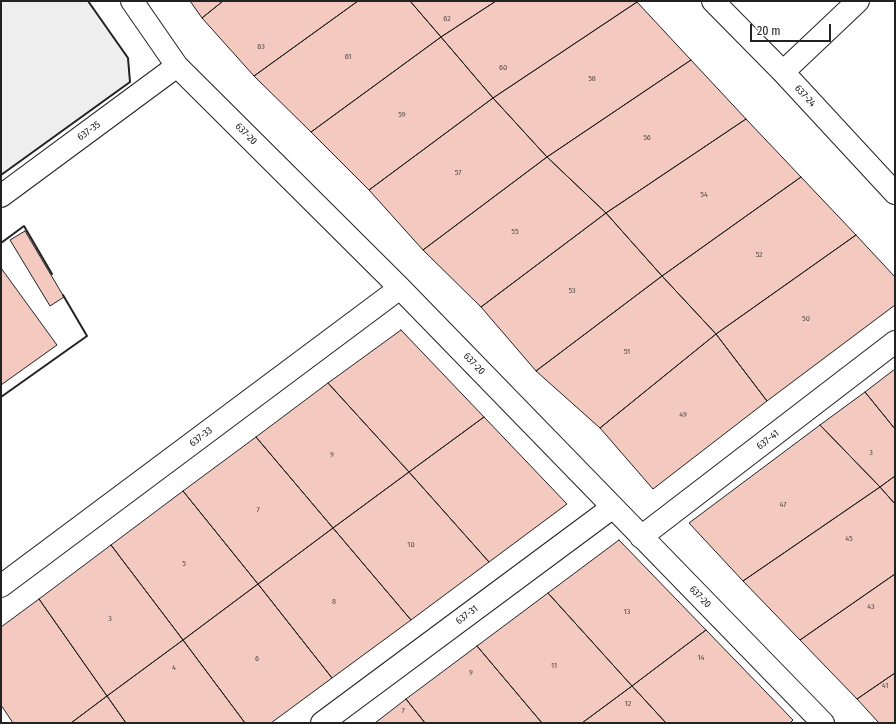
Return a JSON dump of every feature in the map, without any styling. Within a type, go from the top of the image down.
[{"type":"street","name":"637-20","points":[[132,1],[177,66],[400,288],[823,723]]},
{"type":"street","name":"637-24","points":[[713,1],[783,72],[895,193]]},
{"type":"street","points":[[783,72],[858,1]]},
{"type":"street","name":"637-35","points":[[1,196],[177,66]]},
{"type":"street","name":"637-33","points":[[1,586],[400,288]]},
{"type":"street","name":"637-41","points":[[641,537],[895,342]]},
{"type":"street","name":"637-31","points":[[322,723],[613,507]]},
{"type":"shaded area","points":[[1,1],[88,1],[128,58],[130,82],[1,175]]},
{"type":"building","points":[[190,1],[223,1],[202,18]]},
{"type":"building","points":[[223,1],[358,1],[254,76],[202,18]]},
{"type":"building","points":[[358,1],[410,1],[441,37],[311,132],[254,76]]},
{"type":"building","points":[[410,1],[496,1],[441,37]]},
{"type":"building","points":[[496,1],[637,2],[493,98],[441,37]]},
{"type":"building","points":[[637,2],[691,60],[547,157],[493,98]]},
{"type":"building","points":[[441,37],[493,98],[369,190],[311,132]]},
{"type":"building","points":[[691,60],[746,119],[606,213],[547,157]]},
{"type":"building","points":[[493,98],[547,157],[423,250],[369,190]]},
{"type":"building","points":[[746,119],[801,177],[662,276],[606,213]]},
{"type":"building","points":[[547,157],[606,213],[481,307],[423,250]]},
{"type":"building","points":[[801,177],[856,235],[716,334],[662,276]]},
{"type":"building","points":[[606,213],[662,276],[536,371],[481,307]]},
{"type":"building","points":[[25,231],[64,297],[50,306],[10,240]]},
{"type":"building","points":[[856,235],[895,277],[895,305],[767,401],[716,334]]},
{"type":"building","points":[[1,268],[57,345],[1,385]]},
{"type":"building","points":[[662,276],[716,334],[600,428],[536,371]]},
{"type":"building","points":[[401,330],[484,417],[409,472],[328,383]]},
{"type":"building","points":[[716,334],[767,401],[653,489],[600,428]]},
{"type":"building","points":[[895,369],[895,429],[865,392]]},
{"type":"building","points":[[328,383],[409,472],[333,528],[256,437]]},
{"type":"building","points":[[865,392],[895,429],[895,476],[880,487],[820,425]]},
{"type":"building","points":[[484,417],[567,504],[489,562],[409,472]]},
{"type":"building","points":[[820,425],[880,487],[743,581],[689,523]]},
{"type":"building","points":[[256,437],[333,528],[258,584],[183,491]]},
{"type":"building","points":[[409,472],[489,562],[411,620],[333,528]]},
{"type":"building","points":[[895,476],[895,504],[880,487]]},
{"type":"building","points":[[880,487],[895,504],[895,574],[800,640],[743,581]]},
{"type":"building","points":[[183,491],[258,584],[183,640],[111,545]]},
{"type":"building","points":[[333,528],[411,620],[332,678],[258,584]]},
{"type":"building","points":[[619,540],[706,630],[632,686],[548,593]]},
{"type":"building","points":[[111,545],[183,640],[107,696],[39,599]]},
{"type":"building","points":[[895,574],[895,673],[857,699],[800,640]]},
{"type":"building","points":[[258,584],[332,678],[271,723],[245,723],[183,640]]},
{"type":"building","points":[[548,593],[632,686],[582,723],[542,723],[477,646]]},
{"type":"building","points":[[39,599],[107,696],[71,723],[13,723],[1,705],[1,627]]},
{"type":"building","points":[[706,630],[793,720],[790,723],[666,723],[632,686]]},
{"type":"building","points":[[183,640],[245,723],[126,723],[107,696]]},
{"type":"building","points":[[477,646],[542,723],[425,723],[406,699]]},
{"type":"building","points":[[895,673],[895,723],[879,723],[857,699]]},
{"type":"building","points":[[632,686],[666,723],[582,723]]},
{"type":"building","points":[[107,696],[126,723],[71,723]]},
{"type":"building","points":[[406,699],[425,723],[375,723]]},
{"type":"wall","points":[[1,175],[130,82],[128,58],[88,1]]},
{"type":"wall","points":[[1,243],[24,226],[52,274]]},
{"type":"wall","points":[[1,397],[87,336],[63,295]]}]
